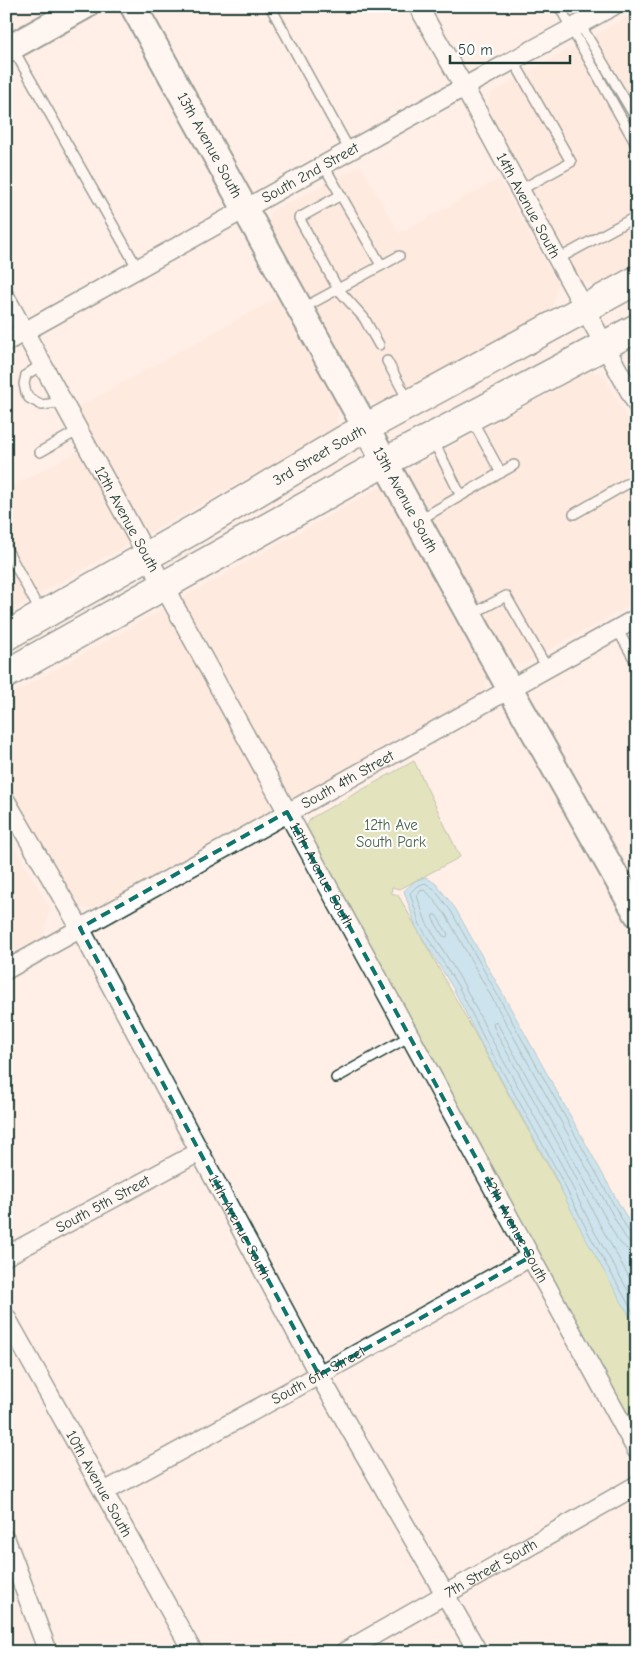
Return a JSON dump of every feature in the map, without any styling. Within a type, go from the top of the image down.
[{"type":"main road","name":"3rd Street South","points":[[6,636],[147,557],[365,427],[637,280]]},
{"type":"main road","points":[[6,674],[385,462],[637,328]]},
{"type":"street","points":[[9,48],[85,6]]},
{"type":"street","name":"13th Avenue South","points":[[133,6],[510,689],[636,912]]},
{"type":"street","name":"14th Avenue South","points":[[418,6],[637,405]]},
{"type":"street","name":"South 2nd Street","points":[[6,342],[613,6]]},
{"type":"street","name":"12th Avenue South","points":[[6,298],[637,1451]]},
{"type":"street","name":"South 4th Street","points":[[6,970],[637,618]]},
{"type":"street","name":"11th Avenue South","points":[[6,800],[80,928],[319,1375],[478,1652]]},
{"type":"street","name":"South 5th Street","points":[[6,1256],[199,1152]]},
{"type":"street","name":"South 6th Street","points":[[104,1492],[319,1375],[530,1256]]},
{"type":"street","name":"10th Avenue South","points":[[6,1317],[193,1652]]},
{"type":"street","name":"7th Street South","points":[[344,1652],[637,1485]]},
{"type":"street","points":[[6,1540],[48,1652]]},
{"type":"lane","points":[[270,6],[350,151]]},
{"type":"lane","points":[[559,6],[576,26],[637,120]]},
{"type":"lane","points":[[576,26],[637,146]]},
{"type":"lane","points":[[9,48],[138,269]]},
{"type":"lane","points":[[514,60],[571,162],[520,190]]},
{"type":"lane","points":[[324,166],[381,265]]},
{"type":"lane","points":[[341,196],[299,218],[338,289],[364,318],[379,345]]},
{"type":"lane","points":[[558,260],[637,216]]},
{"type":"lane","points":[[300,310],[398,256]]},
{"type":"lane","points":[[387,361],[410,403]]},
{"type":"lane","points":[[42,364],[26,375],[24,384],[26,393],[29,398],[42,405],[63,402]]},
{"type":"lane","points":[[471,417],[501,473]]},
{"type":"lane","points":[[40,452],[79,430]]},
{"type":"lane","points":[[431,438],[461,496]]},
{"type":"lane","points":[[417,521],[514,465]]},
{"type":"lane","points":[[574,514],[637,478]]},
{"type":"lane","points":[[6,548],[42,615]]},
{"type":"lane","points":[[470,616],[506,596],[547,668]]},
{"type":"lane","points":[[617,629],[637,664]]},
{"type":"lane","points":[[336,1078],[410,1036]]},
{"type":"highlighted area","points":[[287,812],[530,1257],[319,1375],[80,928]]},
{"type":"shaded area","points":[[637,12],[637,267],[600,287],[581,280],[487,110],[490,94]]},
{"type":"shaded area","points":[[361,166],[399,233],[499,179],[558,284],[552,309],[380,405],[365,398],[268,226],[271,212]]},
{"type":"shaded area","points":[[277,298],[338,406],[336,429],[6,612],[6,490],[89,445],[71,411]]},
{"type":"shaded area","points":[[637,345],[637,383],[628,366],[634,347]]},
{"type":"shaded area","points":[[589,372],[603,375],[637,435],[637,602],[522,664],[508,660],[457,571],[435,585],[487,677],[484,691],[93,910],[75,905],[6,783],[6,697]]},
{"type":"shaded area","points":[[6,833],[50,908],[43,937],[6,956]]},
{"type":"green space","name":"12th Ave South Park","points":[[414,761],[460,857],[400,889],[392,887],[391,893],[398,895],[406,909],[637,1327],[637,1442],[303,833],[311,818]]},
{"type":"water","points":[[426,877],[436,884],[455,908],[637,1236],[637,1329],[584,1236],[550,1167],[483,1047],[453,988],[416,927],[404,891],[415,881]]}]
